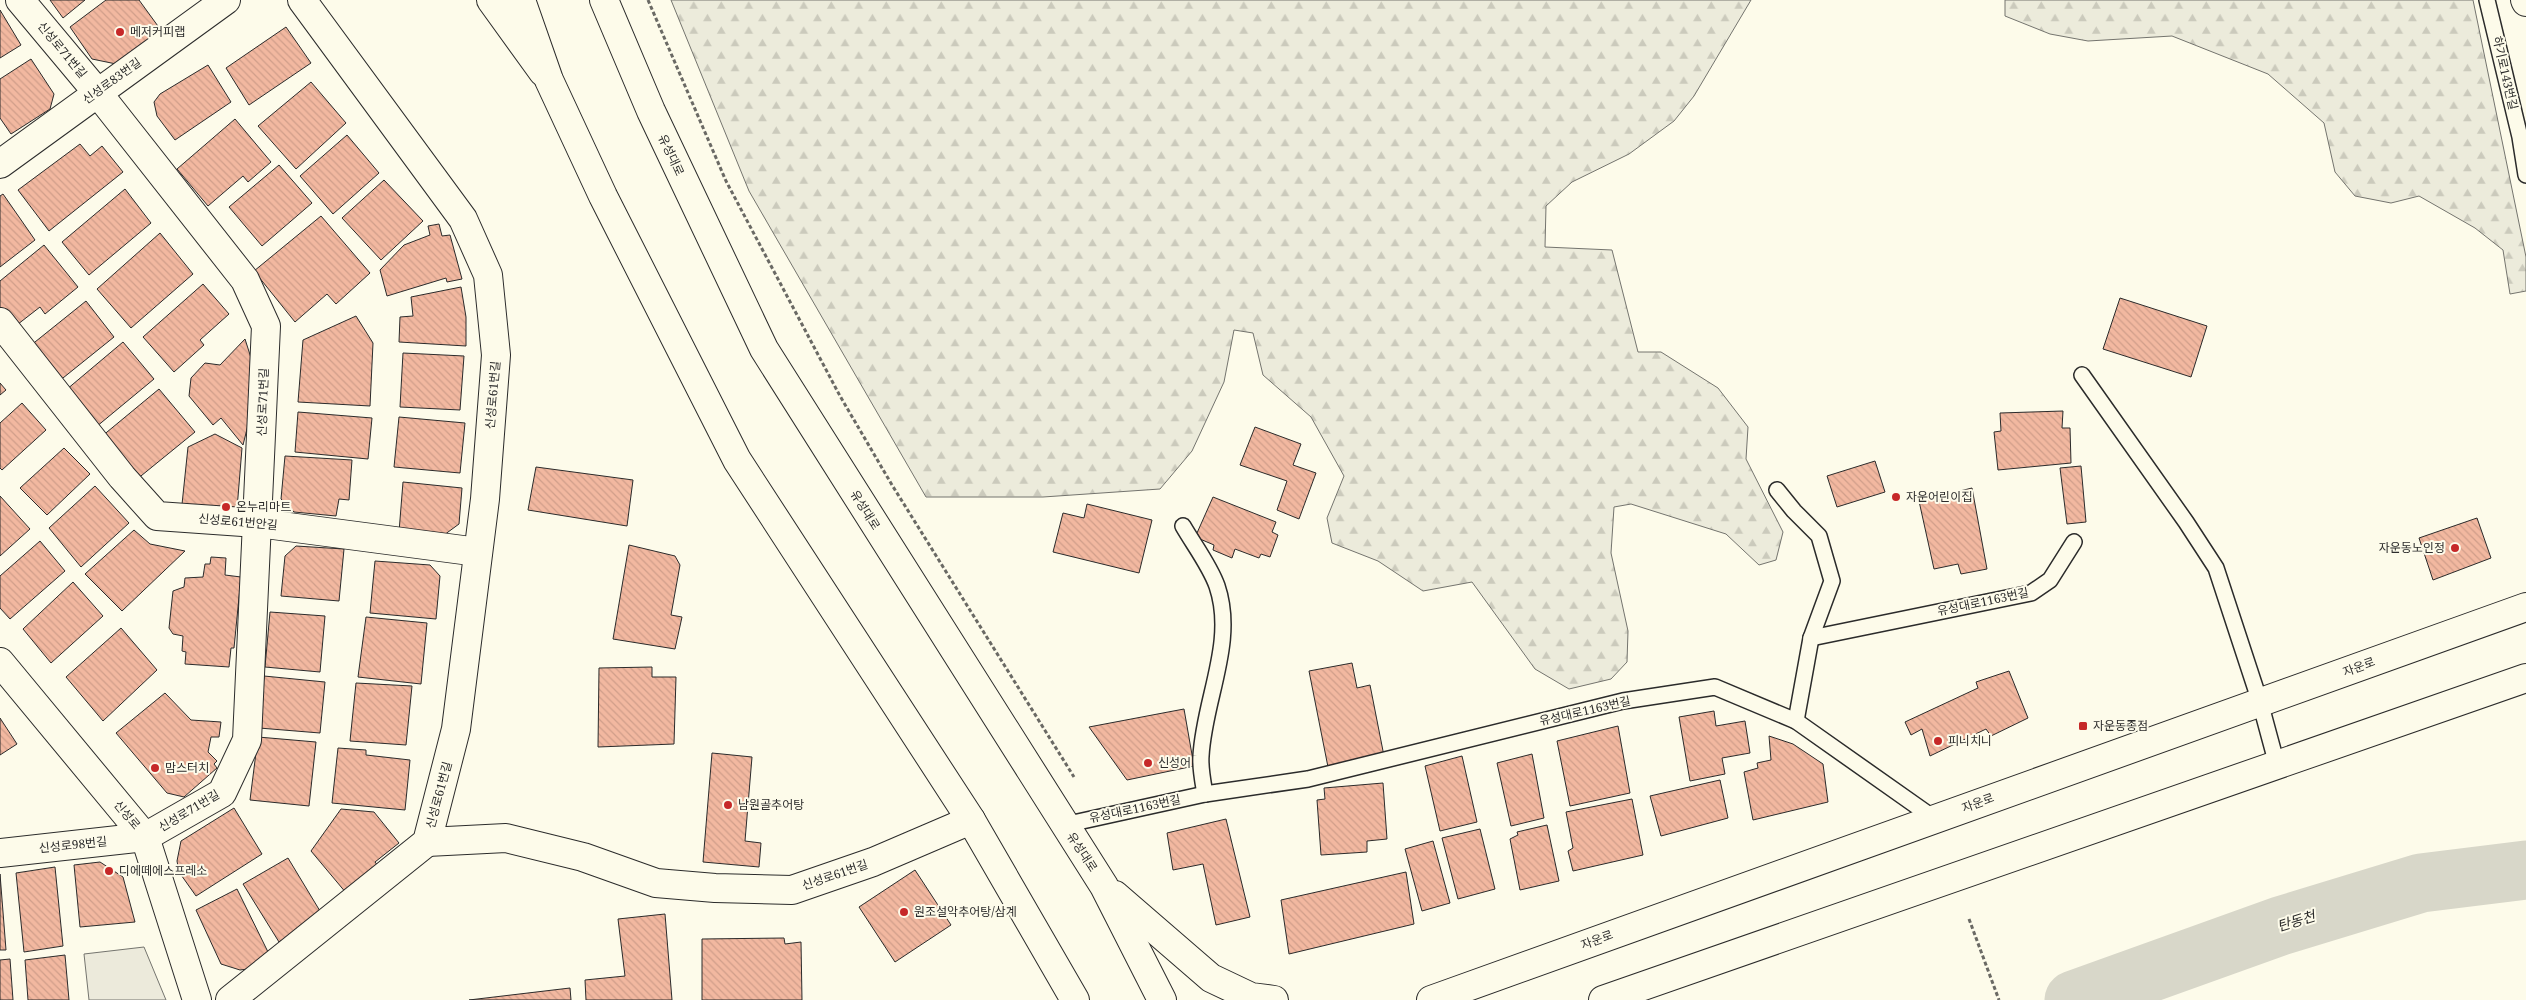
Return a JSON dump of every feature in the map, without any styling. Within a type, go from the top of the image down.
[{"type":"street","name":"신성로71번길","points":[[20,0],[97,92],[245,280],[266,326],[247,740],[222,793],[145,837]]},
{"type":"street","name":"신성로83번길","points":[[0,164],[226,0]]},
{"type":"street","name":"신성로61번길","points":[[302,0],[462,219],[488,276],[496,355],[485,499],[456,729],[427,842]]},
{"type":"street","points":[[491,0],[549,80]]},
{"type":"street","points":[[521,0],[549,80],[612,214],[737,460],[972,820],[1075,1000]]},
{"type":"street","name":"유성대로","points":[[604,0],[650,111],[764,349],[1104,886],[1162,1000]]},
{"type":"street","name":"신성로61번안길","points":[[0,322],[122,477],[157,516],[258,523],[478,552]]},
{"type":"street","name":"자운로","points":[[1430,1000],[2526,607]]},
{"type":"street","name":"신성로","points":[[0,662],[145,837],[197,1000]]},
{"type":"street","points":[[1603,1000],[2526,678]]},
{"type":"street","name":"신성로61번길","points":[[230,1000],[427,842],[506,838],[583,857],[656,883],[715,888],[792,890],[873,862],[972,820]]},
{"type":"street","name":"신성로98번길","points":[[0,853],[145,837]]},
{"type":"street","points":[[1104,886],[1211,978],[1251,997],[1274,1000]]},
{"type":"lane","name":"하기로143번길","points":[[2487,0],[2520,137],[2526,175]]},
{"type":"lane","points":[[2082,375],[2186,522],[2216,568],[2260,702],[2277,765]]},
{"type":"lane","points":[[1776,490],[1819,536],[1832,581],[1810,638],[1796,721]]},
{"type":"lane","points":[[1183,526],[1216,586],[1224,624],[1220,656],[1208,709],[1201,757],[1205,794]]},
{"type":"lane","name":"유성대로1163번길","points":[[1810,638],[2031,593],[2050,580],[2074,542]]},
{"type":"lane","name":"유성대로1163번길","points":[[1064,825],[1205,794],[1308,779],[1623,700],[1715,687],[1796,721],[1935,819]]},
{"type":"path","points":[[648,0],[726,181],[840,396],[1098,817]]},
{"type":"path","points":[[1969,919],[1999,1000]]},
{"type":"green space","points":[[671,0],[1751,0],[1694,96],[1674,121],[1629,154],[1572,182],[1546,206],[1545,247],[1612,250],[1638,352],[1661,352],[1718,388],[1748,427],[1746,459],[1783,532],[1776,560],[1759,565],[1726,534],[1631,504],[1614,507],[1611,553],[1628,631],[1627,662],[1611,679],[1569,689],[1535,669],[1472,582],[1423,591],[1378,561],[1332,543],[1327,518],[1344,476],[1311,417],[1263,375],[1253,333],[1234,330],[1224,382],[1192,451],[1160,489],[1043,497],[926,497],[749,191]]},
{"type":"green space","points":[[2005,0],[2473,0],[2526,257],[2526,291],[2510,294],[2503,250],[2475,228],[2419,196],[2391,203],[2355,196],[2335,172],[2324,123],[2268,74],[2172,36],[2088,41],[2050,34],[2005,16]]},
{"type":"shaded area","points":[[144,947],[166,1000],[89,1000],[84,954]]},
{"type":"building","points":[[50,0],[85,0],[63,18]]},
{"type":"building","points":[[106,0],[139,0],[163,33],[121,65],[92,59],[70,27]]},
{"type":"building","points":[[0,10],[21,45],[0,58]]},
{"type":"building","points":[[286,27],[311,63],[249,105],[226,68]]},
{"type":"building","points":[[31,59],[54,94],[50,109],[11,134],[0,118],[0,79]]},
{"type":"building","points":[[208,65],[231,102],[175,140],[157,116],[154,102],[160,94]]},
{"type":"building","points":[[311,82],[346,123],[296,169],[258,126]]},
{"type":"building","points":[[235,119],[271,162],[248,182],[243,176],[208,206],[177,169]]},
{"type":"building","points":[[347,135],[379,173],[333,214],[300,176]]},
{"type":"building","points":[[80,144],[90,156],[102,146],[123,172],[49,231],[18,190]]},
{"type":"building","points":[[279,165],[312,203],[262,246],[229,207]]},
{"type":"building","points":[[384,180],[423,221],[381,260],[342,218]]},
{"type":"building","points":[[125,189],[151,223],[89,275],[62,242]]},
{"type":"building","points":[[3,194],[35,240],[0,267],[0,196]]},
{"type":"building","points":[[321,216],[370,273],[336,304],[327,294],[295,322],[254,271]]},
{"type":"building","points":[[439,224],[442,236],[450,235],[462,279],[447,282],[446,278],[387,296],[380,270],[404,245],[430,235],[428,226]]},
{"type":"building","points":[[160,233],[193,274],[131,328],[97,289]]},
{"type":"building","points":[[44,245],[78,287],[45,314],[40,307],[13,328],[0,312],[0,281]]},
{"type":"building","points":[[203,284],[229,314],[200,340],[204,345],[174,372],[143,337]]},
{"type":"building","points":[[461,287],[466,317],[466,346],[399,342],[400,317],[413,316],[411,297]]},
{"type":"building","points":[[2120,298],[2207,326],[2191,377],[2103,349]]},
{"type":"building","points":[[86,301],[114,337],[58,382],[30,346]]},
{"type":"building","points":[[356,316],[373,343],[370,406],[298,402],[303,340]]},
{"type":"building","points":[[245,339],[252,361],[249,421],[243,445],[221,418],[213,425],[189,396],[191,378],[205,363],[220,365]]},
{"type":"building","points":[[123,342],[154,379],[96,427],[66,390]]},
{"type":"building","points":[[403,353],[464,356],[460,410],[400,407]]},
{"type":"building","points":[[0,383],[6,390],[0,395]]},
{"type":"building","points":[[159,389],[195,432],[136,480],[101,437]]},
{"type":"building","points":[[22,403],[46,430],[2,470],[0,468],[0,423]]},
{"type":"building","points":[[2063,411],[2062,428],[2070,428],[2071,463],[1998,470],[1994,432],[2001,431],[2000,413]]},
{"type":"building","points":[[298,412],[372,418],[368,459],[295,452]]},
{"type":"building","points":[[399,417],[465,423],[460,473],[394,467]]},
{"type":"building","points":[[1255,427],[1301,444],[1293,465],[1316,473],[1299,519],[1277,510],[1287,481],[1240,465]]},
{"type":"building","points":[[215,434],[242,448],[237,509],[181,514],[188,447]]},
{"type":"building","points":[[64,448],[90,474],[47,515],[20,488]]},
{"type":"building","points":[[285,456],[352,460],[349,500],[339,499],[336,516],[294,512],[281,499]]},
{"type":"building","points":[[1875,461],[1885,492],[1837,507],[1827,476]]},
{"type":"building","points":[[2081,466],[2086,522],[2067,524],[2060,468]]},
{"type":"building","points":[[536,467],[633,480],[627,526],[528,510]]},
{"type":"building","points":[[403,482],[462,488],[459,524],[444,535],[399,532]]},
{"type":"building","points":[[95,486],[129,523],[81,567],[49,528]]},
{"type":"building","points":[[1972,488],[1987,569],[1961,574],[1958,564],[1934,569],[1919,501]]},
{"type":"building","points":[[0,496],[30,529],[0,556]]},
{"type":"building","points":[[1213,497],[1276,522],[1272,532],[1278,535],[1270,557],[1261,554],[1259,558],[1235,549],[1232,558],[1213,550],[1214,545],[1200,539],[1197,533]]},
{"type":"building","points":[[1087,504],[1152,520],[1139,573],[1053,552],[1063,513],[1084,518]]},
{"type":"building","name":"자운동노인정","points":[[2477,518],[2491,558],[2433,580],[2419,538]]},
{"type":"building","points":[[134,530],[150,544],[185,551],[122,611],[85,574]]},
{"type":"building","points":[[40,541],[65,571],[10,619],[0,608],[0,576]]},
{"type":"building","points":[[629,545],[675,556],[680,565],[671,615],[682,617],[675,649],[613,639]]},
{"type":"building","points":[[296,546],[344,549],[339,601],[281,596],[285,556]]},
{"type":"building","points":[[211,557],[226,558],[225,575],[241,577],[234,648],[231,648],[229,667],[185,664],[186,652],[182,651],[183,636],[173,634],[169,628],[173,591],[184,587],[185,578],[203,577],[205,564],[210,564]]},
{"type":"building","points":[[375,561],[430,565],[440,576],[436,619],[370,613]]},
{"type":"building","points":[[73,582],[103,616],[51,663],[23,629]]},
{"type":"building","points":[[270,612],[325,616],[320,672],[265,667]]},
{"type":"building","points":[[366,617],[427,623],[421,684],[358,677]]},
{"type":"building","points":[[121,628],[157,670],[103,721],[66,677]]},
{"type":"building","points":[[1352,663],[1357,688],[1370,685],[1384,756],[1328,767],[1309,671]]},
{"type":"building","points":[[652,667],[652,677],[676,677],[674,744],[598,747],[599,668]]},
{"type":"building","points":[[2009,671],[2028,718],[1991,736],[1986,729],[1930,756],[1922,729],[1911,735],[1905,722],[1978,688],[1976,682]]},
{"type":"building","points":[[264,676],[325,682],[320,733],[259,728]]},
{"type":"building","points":[[356,683],[412,686],[406,745],[350,741]]},
{"type":"building","points":[[165,693],[191,720],[221,722],[219,737],[211,737],[208,752],[217,761],[214,764],[217,768],[184,797],[167,793],[116,733]]},
{"type":"building","points":[[1184,709],[1194,766],[1127,780],[1089,727]]},
{"type":"building","points":[[1714,711],[1716,726],[1745,721],[1750,753],[1722,758],[1725,774],[1690,781],[1679,717]]},
{"type":"building","points":[[0,718],[17,744],[0,755]]},
{"type":"building","points":[[1618,726],[1630,793],[1570,806],[1557,741]]},
{"type":"building","points":[[1769,736],[1793,744],[1823,764],[1828,802],[1753,820],[1744,772],[1758,768],[1757,763],[1771,760]]},
{"type":"building","points":[[258,737],[316,742],[309,806],[250,800]]},
{"type":"building","points":[[338,748],[366,750],[366,755],[410,760],[405,810],[332,803]]},
{"type":"building","points":[[712,753],[752,757],[745,841],[761,843],[759,867],[703,862]]},
{"type":"building","points":[[1532,754],[1544,818],[1511,826],[1497,763]]},
{"type":"building","points":[[1462,756],[1477,822],[1440,831],[1425,766]]},
{"type":"building","points":[[1720,780],[1728,818],[1661,836],[1650,796]]},
{"type":"building","points":[[1383,783],[1387,839],[1367,841],[1367,852],[1321,855],[1317,800],[1325,799],[1324,788]]},
{"type":"building","points":[[1632,799],[1643,855],[1573,871],[1568,851],[1573,848],[1566,812]]},
{"type":"building","points":[[234,808],[262,854],[196,896],[179,872],[177,861],[181,841]]},
{"type":"building","points":[[341,809],[374,812],[399,843],[375,862],[379,867],[347,894],[311,851]]},
{"type":"building","points":[[1226,819],[1250,917],[1216,925],[1203,864],[1173,870],[1167,833]]},
{"type":"building","points":[[1547,825],[1559,881],[1520,890],[1510,839],[1518,835],[1517,832]]},
{"type":"building","points":[[1480,829],[1495,889],[1458,899],[1442,838]]},
{"type":"building","points":[[1433,841],[1450,903],[1422,911],[1405,849]]},
{"type":"building","points":[[288,858],[323,916],[279,942],[243,884]]},
{"type":"building","points":[[100,862],[123,877],[135,922],[80,927],[74,865]]},
{"type":"building","points":[[55,867],[63,946],[24,952],[16,873]]},
{"type":"building","points":[[915,870],[951,925],[895,962],[859,907]]},
{"type":"building","points":[[1406,872],[1414,924],[1289,954],[1281,900]]},
{"type":"building","points":[[0,874],[6,950],[0,950]]},
{"type":"building","points":[[237,889],[269,954],[248,969],[240,970],[221,964],[196,910]]},
{"type":"building","points":[[665,914],[672,1000],[586,1000],[585,980],[625,976],[618,919]]},
{"type":"building","points":[[784,938],[785,944],[801,942],[802,1000],[702,1000],[702,939]]},
{"type":"building","points":[[65,955],[69,1000],[28,1000],[25,960]]},
{"type":"building","points":[[10,959],[13,1000],[0,1000],[0,960]]},
{"type":"building","points":[[570,988],[571,1000],[469,1000]]},
{"type":"waterway","name":"탄동천","points":[[2074,1000],[2280,926],[2421,883],[2526,870]]},
{"type":"place","name":"메저커피랩","points":[[120,32]]},
{"type":"place","name":"자운어린이집","points":[[1896,497]]},
{"type":"place","name":"온누리마트","points":[[226,507]]},
{"type":"place","name":"자운동노인정","points":[[2455,548]]},
{"type":"place","name":"자운동종점","points":[[2083,726]]},
{"type":"place","name":"피니치니","points":[[1938,741]]},
{"type":"place","name":"신성어","points":[[1148,763]]},
{"type":"place","name":"맘스터치","points":[[155,768]]},
{"type":"place","name":"남원골추어탕","points":[[728,805]]},
{"type":"place","name":"디에떼에스프레소","points":[[109,871]]},
{"type":"place","name":"원조설악추어탕/삼계","points":[[904,912]]}]
